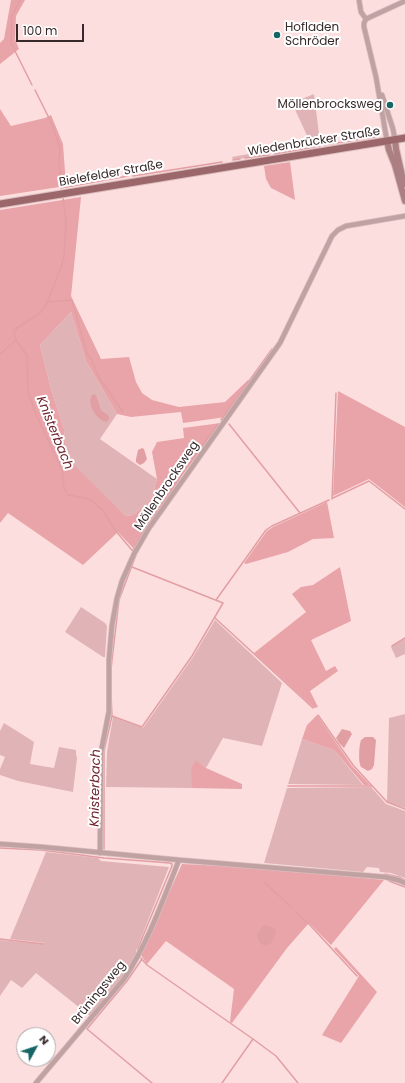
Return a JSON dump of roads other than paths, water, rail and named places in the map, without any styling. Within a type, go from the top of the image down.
[{"type":"main road","name":"Wiedenbrücker Straße","points":[[226,167],[405,138]]},
{"type":"main road","points":[[391,140],[396,149],[405,188]]},
{"type":"main road","points":[[391,140],[389,150],[405,201]]},
{"type":"main road","name":"Bielefelder Straße","points":[[0,204],[226,167]]},
{"type":"street","points":[[359,0],[361,12],[366,19]]},
{"type":"street","points":[[391,140],[364,23],[366,19],[405,1]]},
{"type":"street","name":"Möllenbrocksweg","points":[[100,853],[101,752],[109,711],[109,659],[112,625],[122,581],[135,552],[153,522],[280,343],[332,236],[338,230],[346,226],[405,216]]},
{"type":"street","points":[[0,844],[385,877],[405,883]]},
{"type":"street","name":"Brüningsweg","points":[[36,1083],[124,979],[134,965],[179,860]]},
{"type":"waterway","name":"Knisterbach","points":[[20,0],[12,16],[11,43],[32,85]]},
{"type":"waterway","name":"Knisterbach","points":[[35,90],[51,122],[60,148],[59,160],[61,188]]},
{"type":"waterway","points":[[324,145],[375,137]]},
{"type":"waterway","points":[[274,154],[320,146]]},
{"type":"waterway","points":[[245,158],[269,155]]},
{"type":"waterway","points":[[233,160],[240,159]]},
{"type":"waterway","points":[[133,176],[222,162]]},
{"type":"waterway","points":[[61,188],[128,176]]},
{"type":"waterway","name":"Knisterbach","points":[[63,197],[66,222],[64,257],[60,270],[46,305],[40,313],[17,328],[14,333],[16,340],[27,355],[28,391],[35,412],[62,470],[64,488],[68,495],[89,499],[102,509],[115,530],[136,555],[119,600],[111,670]]},
{"type":"waterway","points":[[31,202],[63,197]]},
{"type":"waterway","points":[[47,302],[72,300],[87,354],[92,360],[99,378],[123,412]]},
{"type":"waterway","points":[[0,354],[16,340]]},
{"type":"waterway","points":[[221,420],[272,349]]},
{"type":"waterway","points":[[332,499],[336,393]]},
{"type":"waterway","points":[[152,520],[182,474],[218,424]]},
{"type":"waterway","points":[[229,424],[300,513]]},
{"type":"waterway","points":[[333,498],[369,481],[405,509]]},
{"type":"waterway","points":[[216,600],[266,530],[329,500]]},
{"type":"waterway","points":[[133,550],[143,533]]},
{"type":"waterway","points":[[112,716],[142,727],[192,656],[223,603],[132,567]]},
{"type":"waterway","points":[[215,618],[313,708]]},
{"type":"waterway","points":[[392,646],[405,638]]},
{"type":"waterway","name":"Knisterbach","points":[[104,849],[104,751],[112,716],[111,694]]},
{"type":"waterway","points":[[318,715],[353,765],[387,802],[405,809]]},
{"type":"waterway","points":[[288,786],[371,786]]},
{"type":"waterway","name":"Knisterbach","points":[[0,848],[41,850],[104,858],[172,864],[138,951]]},
{"type":"waterway","points":[[385,874],[405,880]]},
{"type":"waterway","points":[[389,881],[405,887]]},
{"type":"waterway","points":[[264,882],[291,907]]},
{"type":"waterway","points":[[296,912],[357,976]]},
{"type":"waterway","points":[[0,939],[44,944]]},
{"type":"waterway","name":"Knisterbach","points":[[141,958],[147,965],[276,1056],[298,1083]]},
{"type":"waterway","points":[[142,959],[127,981],[87,1029],[152,1083]]},
{"type":"waterway","points":[[222,1083],[253,1039]]},
{"type":"place","name":"Hofladen Schröder","points":[[277,35]]},
{"type":"place","name":"Möllenbrocksweg","points":[[390,105]]}]
